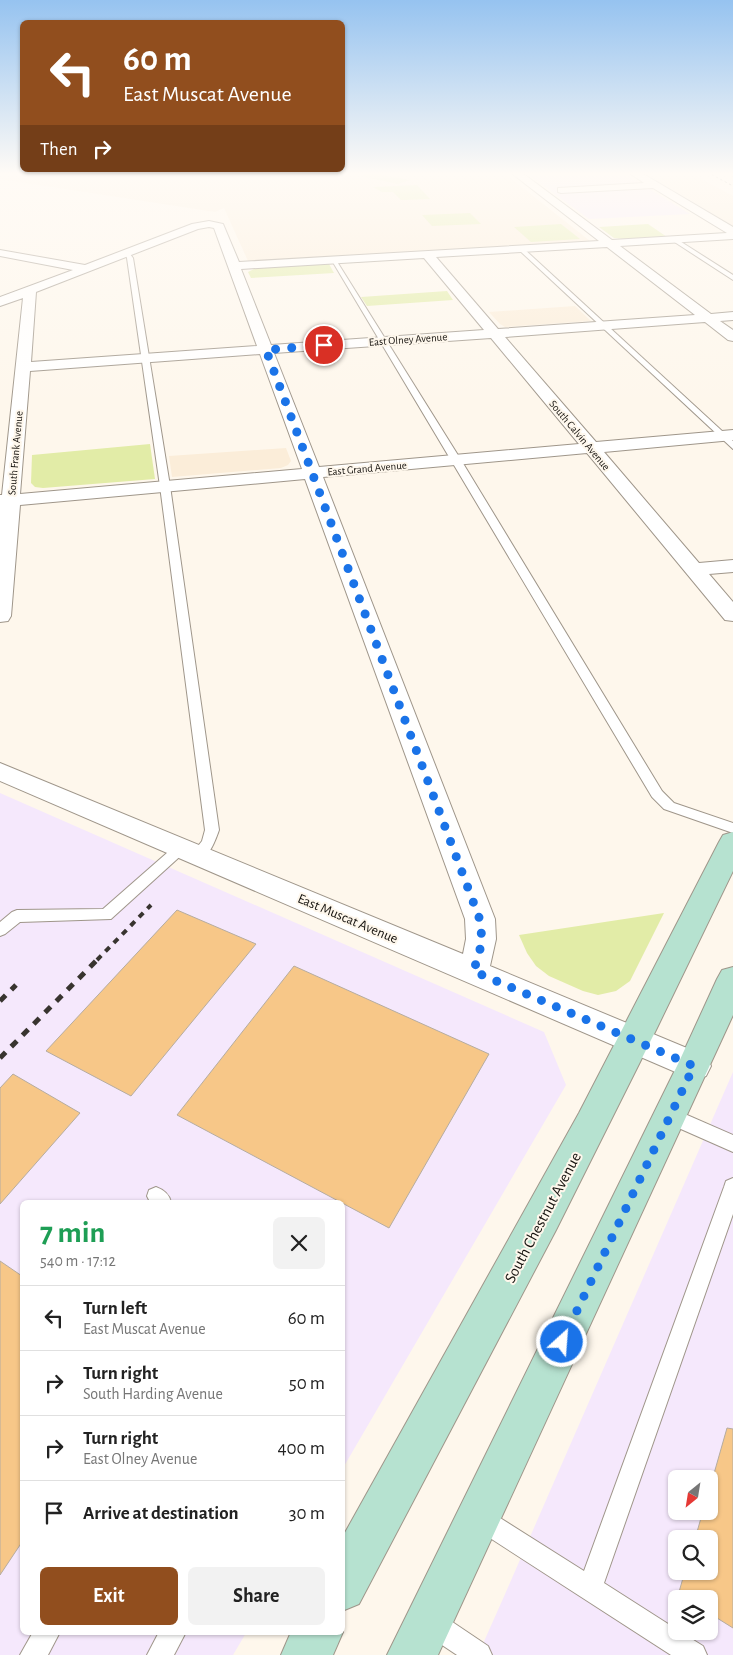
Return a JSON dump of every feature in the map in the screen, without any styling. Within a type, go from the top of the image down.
[{"type":"main road","name":"South Chestnut Avenue","points":[[345,1574],[352,1543],[635,1041],[733,842]]},
{"type":"main road","points":[[420,1638],[671,1116],[733,979]]},
{"type":"main road","points":[[306,1655],[316,1635]]},
{"type":"street","points":[[0,302],[134,249]]},
{"type":"street","points":[[228,249],[480,920],[483,938],[473,971]]},
{"type":"street","points":[[234,266],[517,249]]},
{"type":"street","points":[[617,249],[733,337]]},
{"type":"street","points":[[0,253],[84,268]]},
{"type":"street","name":"South Calvin Avenue","points":[[428,255],[696,569],[733,615]]},
{"type":"street","name":"South Frank Avenue","points":[[0,616],[6,500],[30,290]]},
{"type":"street","name":"East Olney Avenue","points":[[22,367],[733,316]]},
{"type":"street","name":"East Grand Avenue","points":[[6,500],[591,448],[730,439]]},
{"type":"street","points":[[696,569],[733,566]]},
{"type":"street","name":"East Muscat Avenue","points":[[0,771],[694,1066]]},
{"type":"lane","points":[[521,249],[603,326],[730,439]]},
{"type":"lane","points":[[689,249],[733,278]]},
{"type":"lane","points":[[0,930],[17,916],[106,915],[189,851],[208,842],[212,830],[165,486],[130,258],[127,252]]},
{"type":"lane","points":[[333,260],[457,460],[657,794],[669,806],[733,828]]},
{"type":"lane","points":[[671,1116],[733,1144]]},
{"type":"lane","points":[[590,1589],[733,1187]]},
{"type":"lane","points":[[478,1517],[694,1655]]},
{"type":"lane","points":[[34,1655],[46,1635]]},
{"type":"lane","points":[[160,1655],[172,1635]]},
{"type":"lane","points":[[420,1638],[479,1655]]},
{"type":"shaded area","points":[[243,249],[449,249],[248,261]]},
{"type":"shaded area","points":[[575,306],[591,321],[505,327],[489,312]]},
{"type":"shaded area","points":[[286,448],[291,461],[288,465],[281,468],[172,477],[169,456]]},
{"type":"shaded area","points":[[0,793],[544,1032],[566,1085],[345,1465],[345,1200],[20,1200],[20,1635],[245,1635],[233,1655],[0,1655]]},
{"type":"shaded area","points":[[733,1072],[733,1655],[478,1655]]},
{"type":"green space","points":[[329,264],[334,273],[251,278],[248,272],[256,268]]},
{"type":"green space","points":[[447,291],[453,300],[367,306],[361,297]]},
{"type":"green space","points":[[150,444],[155,479],[43,488],[35,487],[31,483],[32,455]]},
{"type":"green space","points":[[664,913],[630,981],[616,991],[598,995],[583,991],[549,976],[536,966],[527,953],[519,935]]},
{"type":"building","points":[[177,910],[256,944],[131,1096],[46,1051]]},
{"type":"building","points":[[294,966],[489,1054],[389,1228],[345,1205],[345,1200],[336,1200],[177,1115]]},
{"type":"building","points":[[13,1074],[80,1113],[0,1204],[0,1088]]},
{"type":"building","points":[[0,1261],[20,1275],[20,1545],[0,1575]]},
{"type":"building","points":[[727,1428],[733,1429],[733,1628],[718,1619],[718,1590],[680,1590],[682,1580],[718,1580],[718,1530],[698,1530],[700,1520],[718,1520],[718,1470],[715,1470]]},
{"type":"railway","points":[[97,960],[151,905]]},
{"type":"railway","points":[[0,1058],[98,959]]},
{"type":"railway","points":[[0,1001],[16,985]]},
{"type":"route","points":[[324,345],[266,350],[480,920],[483,938],[473,971],[694,1066],[562,1342]]}]
